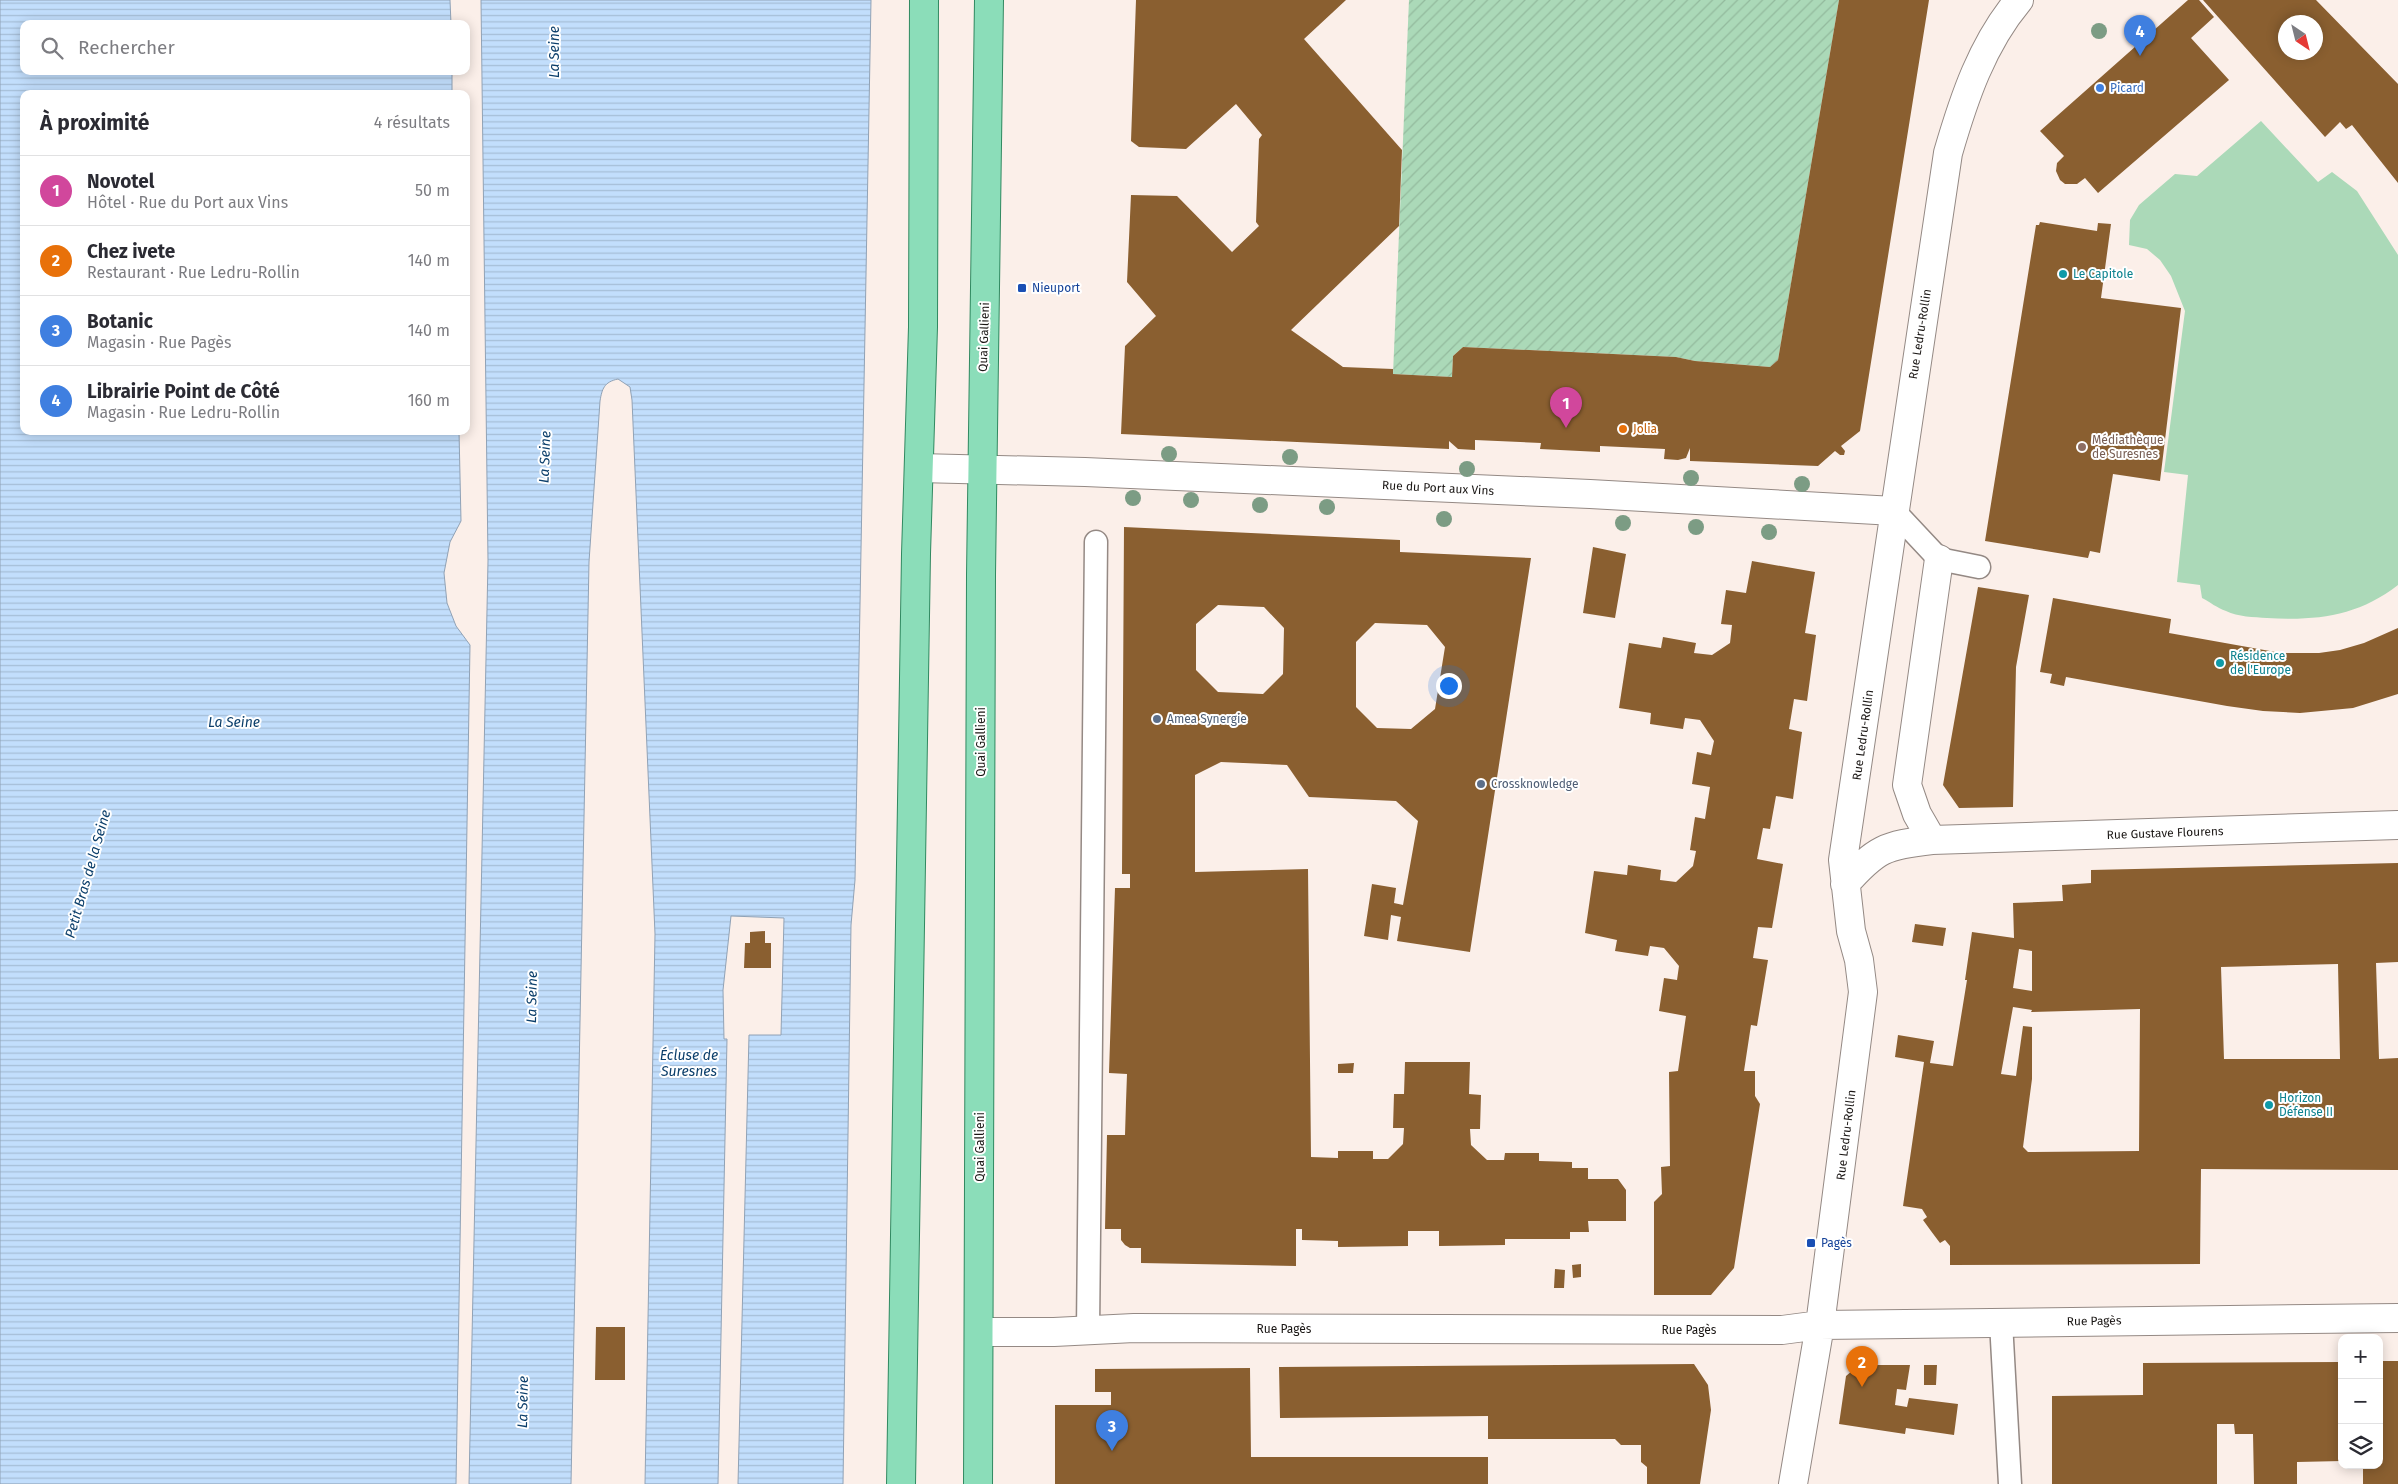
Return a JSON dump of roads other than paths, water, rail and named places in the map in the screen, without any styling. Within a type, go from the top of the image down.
[{"type":"main road","points":[[901,1484],[923,318],[924,0]]},
{"type":"main road","name":"Quai Gallieni","points":[[978,1484],[982,470],[987,249],[989,0]]},
{"type":"street","name":"Rue Ledru-Rollin","points":[[1793,1484],[1820,1325],[1863,992],[1859,960],[1851,931],[1843,860],[1856,787],[1894,511],[1948,153],[1976,69],[2007,14],[2019,0]]},
{"type":"street","name":"Rue du Port aux Vins","points":[[919,468],[1085,472],[1580,494],[1894,511]]},
{"type":"street","points":[[1932,840],[1917,814],[1907,785],[1939,560]]},
{"type":"street","name":"Rue Gustave Flourens","points":[[1845,884],[1880,850],[1932,840],[2398,825]]},
{"type":"street","name":"Rue Pagès","points":[[980,1332],[1054,1332],[1134,1328],[1782,1330],[1820,1325],[2398,1318]]},
{"type":"lane","points":[[1894,511],[1939,560],[1979,567]]},
{"type":"lane","points":[[1088,1331],[1096,542]]},
{"type":"lane","points":[[2001,1322],[2010,1484]]},
{"type":"water","name":"La Seine","points":[[0,0],[450,0],[451,20],[20,20],[20,75],[452,75],[452,90],[20,90],[20,435],[459,435],[461,521],[450,542],[444,573],[447,603],[456,626],[470,645],[456,1484],[0,1484]]},
{"type":"water","name":"La Seine","points":[[481,0],[871,0],[855,880],[851,925],[843,1484],[738,1484],[749,1035],[781,1035],[784,918],[731,916],[723,990],[724,1039],[727,1039],[718,1484],[645,1484],[655,934],[632,400],[630,387],[618,379],[604,387],[600,401],[589,562],[571,1484],[469,1484],[488,561]]},
{"type":"place","name":"Librairie Point de Côté","points":[[2140,56]]},
{"type":"place","name":"Picard","points":[[2100,88]]},
{"type":"place","name":"Le Capitole","points":[[2063,274]]},
{"type":"place","name":"Nieuport","points":[[1022,288]]},
{"type":"place","name":"Novotel","points":[[1566,428]]},
{"type":"place","name":"Jolia","points":[[1623,429]]},
{"type":"place","name":"Médiathèque de Suresnes","points":[[2082,447]]},
{"type":"place","name":"Résidence de l'Europe","points":[[2220,663]]},
{"type":"place","name":"Amea Synergie","points":[[1157,719]]},
{"type":"place","name":"Crossknowledge","points":[[1481,784]]},
{"type":"place","name":"Horizon Défense II","points":[[2269,1105]]},
{"type":"place","name":"Pagès","points":[[1811,1243]]},
{"type":"place","name":"Chez ivete","points":[[1862,1387]]},
{"type":"place","name":"Botanic","points":[[1112,1451]]},
{"type":"water label","name":"Petit Bras de la Seine","points":[[88,874]]},
{"type":"water label","name":"Écluse de Suresnes","points":[[689,1064]]}]
